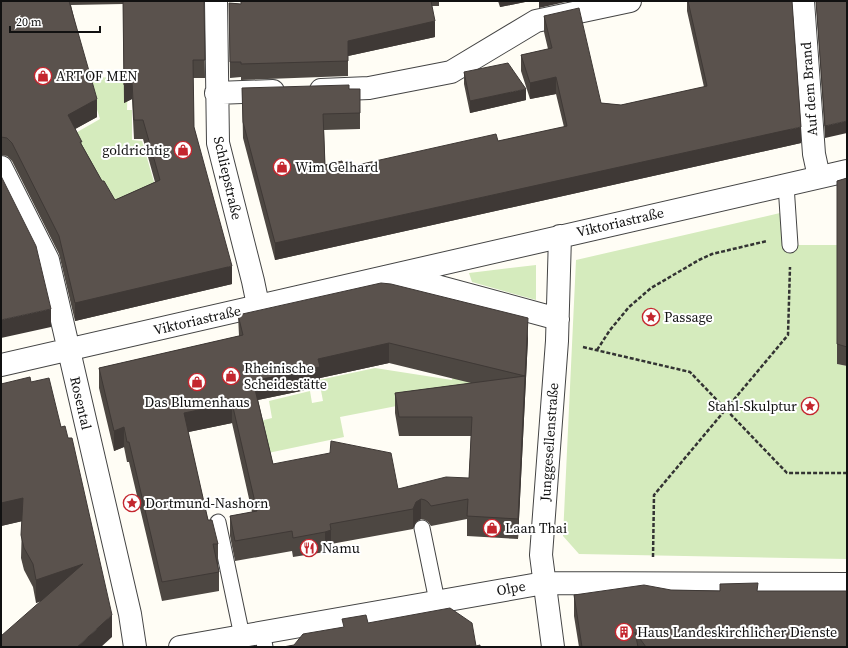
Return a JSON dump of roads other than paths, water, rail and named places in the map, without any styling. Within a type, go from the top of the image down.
[{"type":"street","name":"Schliepstraße","points":[[216,1],[216,93],[218,143],[258,305]]},
{"type":"street","points":[[216,93],[369,88],[451,72],[536,20],[630,1]]},
{"type":"street","name":"Auf dem Brand","points":[[803,1],[814,154],[819,177]]},
{"type":"street","name":"Rosental","points":[[1,167],[48,260],[130,614],[135,647]]},
{"type":"street","name":"Viktoriastraße","points":[[1,365],[847,171]]},
{"type":"street","name":"Junggesellenstraße","points":[[553,647],[541,555],[557,341],[560,236]]},
{"type":"street","name":"Viktoriastraße","points":[[393,274],[558,319]]},
{"type":"street","name":"Olpe","points":[[180,647],[256,638],[437,601],[544,583],[847,584]]},
{"type":"lane","points":[[786,185],[790,241]]},
{"type":"lane","points":[[218,522],[256,638]]},
{"type":"lane","points":[[422,528],[437,601]]},
{"type":"place","name":"ART OF MEN","points":[[43,76]]},
{"type":"place","name":"goldrichtig","points":[[183,150]]},
{"type":"place","name":"Wim Gelhard","points":[[282,167]]},
{"type":"place","name":"Passage","points":[[651,317]]},
{"type":"place","name":"Rheinische Scheidestätte","points":[[231,376]]},
{"type":"place","name":"Das Blumenhaus","points":[[197,382]]},
{"type":"place","name":"Stahl-Skulptur","points":[[810,406]]},
{"type":"place","name":"Dortmund-Nashorn","points":[[132,503]]},
{"type":"place","name":"Laan Thai","points":[[492,528]]},
{"type":"place","name":"Namu","points":[[309,548]]},
{"type":"place","name":"Haus Landeskirchlicher Dienste","points":[[624,632]]}]
